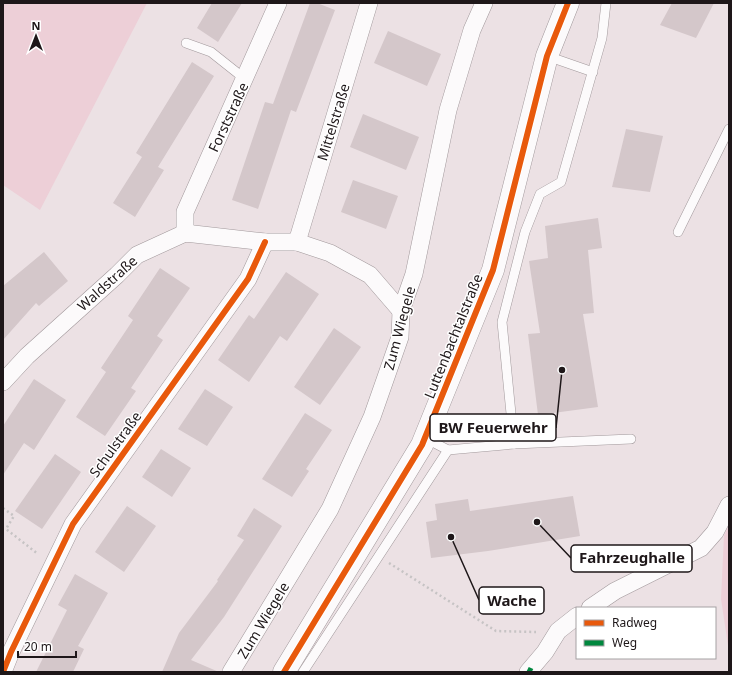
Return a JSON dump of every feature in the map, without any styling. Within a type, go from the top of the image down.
[{"type":"street","name":"Forststraße","points":[[185,233],[185,212],[278,3]]},
{"type":"street","name":"Mittelstraße","points":[[297,242],[369,3]]},
{"type":"street","name":"Zum Wiegele","points":[[231,672],[330,509],[372,417],[400,337],[401,311],[414,274],[448,110],[472,30],[484,3]]},
{"type":"street","name":"Luttenbachtalstraße","points":[[284,672],[418,452],[424,438],[493,270],[547,56],[568,3]]},
{"type":"street","name":"Waldstraße","points":[[3,382],[27,356],[117,275],[137,254],[185,233],[265,242],[297,242],[330,253],[370,275],[401,311]]},
{"type":"street","name":"Schulstraße","points":[[3,672],[11,652],[73,524],[248,279],[265,242]]},
{"type":"street","points":[[591,607],[621,587],[701,548],[715,532],[729,505]]},
{"type":"street","points":[[528,672],[545,652],[558,631],[576,617]]},
{"type":"lane","points":[[514,444],[502,322],[525,232],[540,194],[561,182],[602,38],[606,3]]},
{"type":"lane","points":[[186,43],[211,52],[245,79]]},
{"type":"lane","points":[[547,56],[593,72]]},
{"type":"lane","points":[[678,232],[729,129]]},
{"type":"lane","points":[[424,438],[448,450],[514,444],[631,439]]},
{"type":"lane","points":[[303,672],[448,450]]},
{"type":"path","points":[[3,508],[14,516],[6,529],[53,565]]},
{"type":"path","points":[[379,556],[496,631],[558,631]]},
{"type":"shaded area","points":[[3,3],[147,3],[40,210],[3,185]]},
{"type":"shaded area","points":[[729,525],[729,652],[721,599],[724,535]]},
{"type":"building","points":[[212,3],[242,3],[218,42],[197,28]]},
{"type":"building","points":[[310,3],[317,3],[335,10],[296,112],[291,110],[258,209],[232,200],[265,102],[273,104]]},
{"type":"building","points":[[672,3],[714,3],[696,38],[660,25]]},
{"type":"building","points":[[388,31],[441,54],[427,86],[374,63]]},
{"type":"building","points":[[192,62],[214,76],[158,167],[164,170],[135,217],[113,203],[142,157],[136,153]]},
{"type":"building","points":[[363,114],[419,137],[406,170],[350,147]]},
{"type":"building","points":[[626,129],[663,136],[650,192],[612,187]]},
{"type":"building","points":[[353,180],[398,196],[386,229],[341,212]]},
{"type":"building","points":[[598,218],[602,248],[588,250],[594,313],[583,314],[598,407],[538,415],[528,334],[540,333],[529,261],[548,258],[545,226]]},
{"type":"building","points":[[44,252],[68,281],[39,306],[36,303],[3,340],[3,286]]},
{"type":"building","points":[[160,268],[190,288],[157,336],[163,340],[131,388],[136,391],[105,436],[76,417],[106,372],[101,368],[133,320],[128,316]]},
{"type":"building","points":[[286,272],[319,294],[287,341],[280,336],[249,382],[218,360],[249,315],[254,319]]},
{"type":"building","points":[[334,328],[361,347],[320,405],[294,387]]},
{"type":"building","points":[[34,379],[66,400],[34,450],[24,443],[3,475],[3,426]]},
{"type":"building","points":[[205,389],[233,407],[207,446],[178,429]]},
{"type":"building","points":[[305,413],[332,430],[306,469],[309,471],[292,497],[262,479]]},
{"type":"building","points":[[161,449],[191,468],[172,497],[142,477]]},
{"type":"building","points":[[55,454],[81,472],[42,529],[15,511]]},
{"type":"building","points":[[573,496],[580,536],[488,551],[431,558],[426,522],[437,520],[435,504],[468,499],[470,511]]},
{"type":"building","points":[[127,506],[156,526],[124,572],[95,552]]},
{"type":"building","points":[[254,508],[282,526],[224,617],[191,660],[219,672],[162,672],[179,633],[218,581],[217,580],[244,540],[237,536]]},
{"type":"building","points":[[75,574],[108,593],[78,646],[84,649],[73,672],[36,672],[67,610],[58,605]]},
{"type":"marked path","points":[[529,672],[531,668]]},
{"type":"cycle path","points":[[284,672],[422,445],[493,270],[547,56],[568,3]]},
{"type":"cycle path","points":[[3,672],[11,652],[73,524],[248,279],[265,242]]},
{"type":"place","name":"BW Feuerwehr","points":[[562,370]]},
{"type":"place","name":"Fahrzeughalle","points":[[537,522]]},
{"type":"place","name":"Wache","points":[[451,537]]}]
